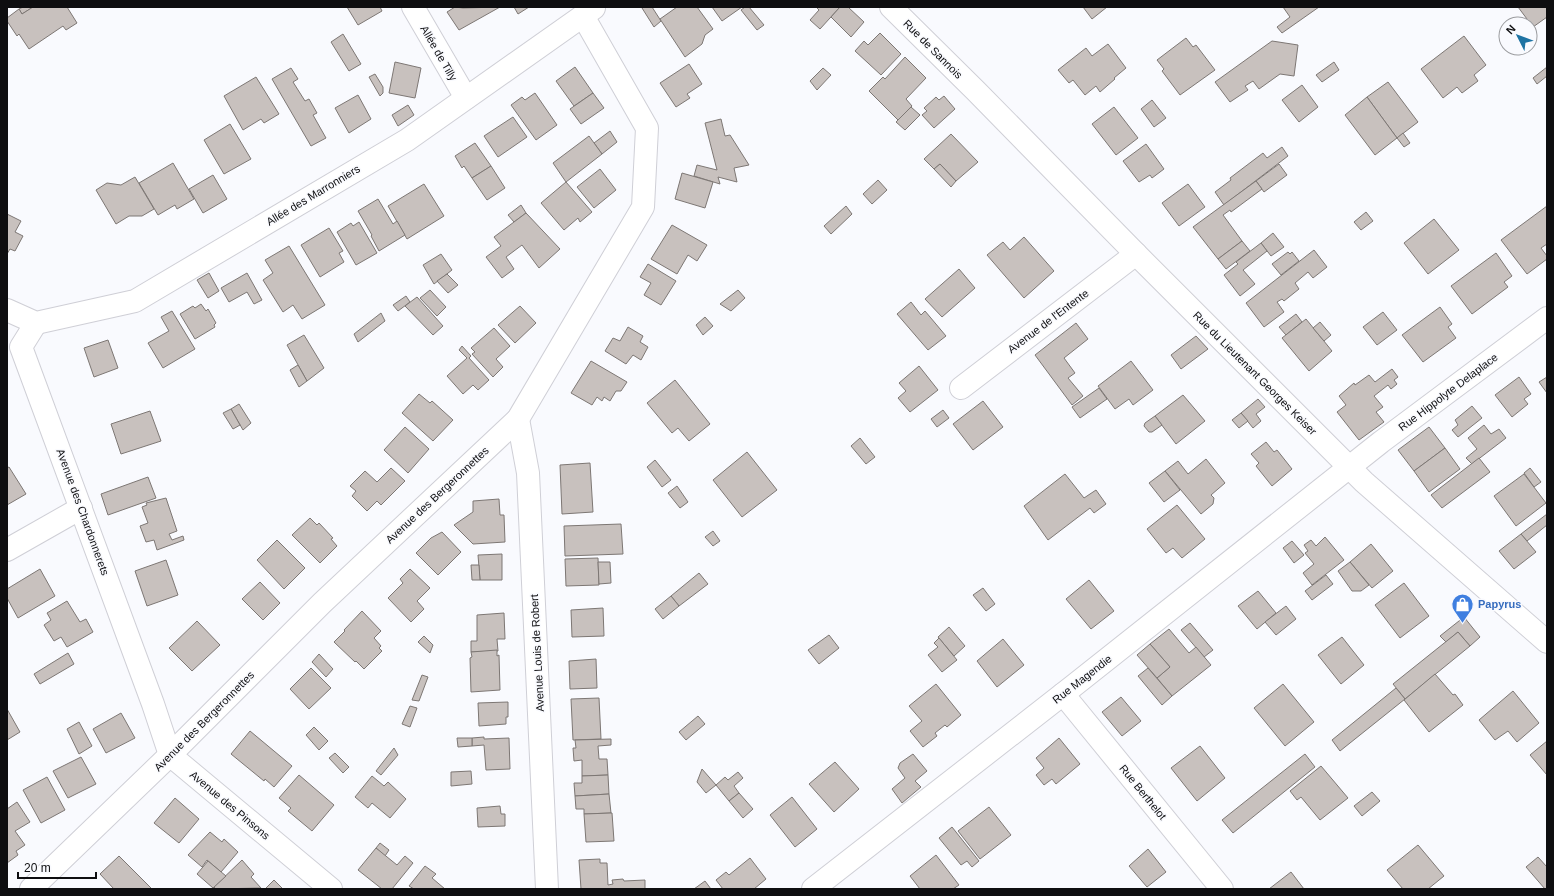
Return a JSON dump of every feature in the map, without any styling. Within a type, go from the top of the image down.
[{"type":"street","name":"Allée de Tilly","points":[[413,7],[466,98]]},
{"type":"street","name":"Rue de Sannois","points":[[891,7],[976,91]]},
{"type":"street","name":"Allée des Marronniers","points":[[36,323],[135,301],[407,140],[589,11]]},
{"type":"street","name":"Avenue des Bergeronnettes","points":[[31,889],[170,755],[322,603],[518,419],[643,207],[647,128],[589,11]]},
{"type":"street","name":"Rue du Lieutenant Georges Keiser","points":[[976,91],[1136,254],[1364,482],[1547,642]]},
{"type":"street","name":"Avenue de l'Entente","points":[[961,388],[1136,254]]},
{"type":"street","points":[[7,310],[36,323]]},
{"type":"street","name":"Rue Hippolyte Delaplace","points":[[1350,467],[1381,442],[1547,318]]},
{"type":"street","name":"Avenue des Chardonnerets","points":[[36,323],[14,351],[81,508],[154,704],[170,755]]},
{"type":"street","name":"Avenue Louis de Robert","points":[[518,419],[528,473],[547,889]]},
{"type":"street","name":"Rue Magendie","points":[[813,889],[1350,467]]},
{"type":"street","points":[[7,550],[81,508]]},
{"type":"street","name":"Rue Berthelot","points":[[1063,694],[1222,889]]},
{"type":"street","name":"Avenue des Pinsons","points":[[170,755],[331,889]]},
{"type":"building","points":[[23,7],[33,7],[22,14],[19,9]]},
{"type":"building","points":[[33,7],[67,7],[77,23],[66,30],[63,26],[29,49],[19,34],[17,36],[7,21],[7,18],[19,9],[22,14]]},
{"type":"building","points":[[347,7],[380,7],[382,11],[358,25]]},
{"type":"building","points":[[455,7],[500,7],[459,30],[447,12]]},
{"type":"building","points":[[514,7],[529,7],[518,14]]},
{"type":"building","points":[[652,7],[661,21],[654,27],[642,8]]},
{"type":"building","points":[[677,7],[697,7],[713,29],[705,35],[702,44],[685,57],[660,19]]},
{"type":"building","points":[[712,7],[742,7],[722,21]]},
{"type":"building","points":[[745,7],[749,7],[764,25],[757,30],[741,10]]},
{"type":"building","points":[[816,7],[840,7],[820,29],[810,20],[819,10]]},
{"type":"building","points":[[840,7],[848,7],[864,22],[851,37],[831,17]]},
{"type":"building","points":[[1083,7],[1107,7],[1092,19]]},
{"type":"building","points":[[1283,7],[1319,7],[1282,33],[1277,27],[1290,17]]},
{"type":"building","points":[[1518,7],[1547,7],[1547,17],[1538,23],[1538,16],[1525,16]]},
{"type":"building","points":[[880,33],[901,54],[881,75],[855,51],[864,41],[868,45]]},
{"type":"building","points":[[343,34],[361,64],[349,71],[331,42]]},
{"type":"building","points":[[1464,36],[1486,65],[1474,75],[1478,81],[1462,93],[1457,87],[1443,98],[1421,69]]},
{"type":"building","points":[[1186,38],[1193,47],[1196,45],[1215,70],[1180,95],[1162,71],[1164,69],[1157,60]]},
{"type":"building","points":[[1272,41],[1298,45],[1294,76],[1280,74],[1259,89],[1253,81],[1245,86],[1248,90],[1230,102],[1215,82]]},
{"type":"building","points":[[1108,44],[1126,68],[1100,92],[1096,86],[1085,95],[1073,80],[1069,83],[1058,70],[1086,48],[1092,56]]},
{"type":"building","points":[[905,57],[926,78],[906,99],[912,106],[898,120],[869,91],[883,77],[885,79]]},
{"type":"building","points":[[395,62],[421,68],[415,98],[389,93]]},
{"type":"building","points":[[1334,62],[1339,70],[1322,82],[1316,75]]},
{"type":"building","points":[[689,64],[702,84],[687,94],[690,98],[676,107],[660,83]]},
{"type":"building","points":[[575,67],[593,93],[574,106],[556,81]]},
{"type":"building","points":[[1547,67],[1547,76],[1537,84],[1533,78]]},
{"type":"building","points":[[291,68],[298,79],[293,82],[305,101],[309,99],[317,113],[313,115],[326,138],[311,146],[272,79]]},
{"type":"building","points":[[823,68],[831,75],[817,90],[810,81]]},
{"type":"building","points":[[375,74],[383,87],[383,93],[380,96],[369,77]]},
{"type":"building","points":[[256,77],[279,114],[264,123],[261,119],[243,130],[224,96]]},
{"type":"building","points":[[1388,82],[1418,122],[1397,138],[1367,97]]},
{"type":"building","points":[[1302,85],[1318,107],[1299,122],[1282,100]]},
{"type":"building","points":[[535,93],[557,125],[536,140],[511,105],[522,97],[525,100]]},
{"type":"building","points":[[593,93],[604,108],[581,124],[570,109]]},
{"type":"building","points":[[358,95],[371,119],[349,133],[335,108]]},
{"type":"building","points":[[944,96],[955,109],[934,128],[922,115],[927,111],[924,108],[936,97],[939,100]]},
{"type":"building","points":[[1367,97],[1397,138],[1375,155],[1345,115]]},
{"type":"building","points":[[1152,100],[1166,118],[1154,127],[1141,109]]},
{"type":"building","points":[[408,105],[414,115],[398,126],[392,115]]},
{"type":"building","points":[[911,107],[920,115],[905,130],[896,122]]},
{"type":"building","points":[[1114,107],[1138,138],[1116,155],[1092,124]]},
{"type":"building","points":[[513,117],[527,137],[498,157],[484,136]]},
{"type":"building","points":[[721,119],[725,136],[730,135],[749,165],[734,168],[737,182],[718,177],[720,184],[694,176],[697,165],[717,170],[705,123]]},
{"type":"building","points":[[230,124],[251,159],[224,174],[204,140]]},
{"type":"building","points":[[610,131],[617,142],[602,154],[594,143]]},
{"type":"building","points":[[1403,133],[1410,143],[1404,147],[1397,138]]},
{"type":"building","points":[[951,134],[978,162],[956,181],[940,164],[934,169],[924,159]]},
{"type":"building","points":[[589,136],[602,154],[566,182],[553,163]]},
{"type":"building","points":[[475,143],[491,166],[472,178],[464,166],[462,168],[455,156]]},
{"type":"building","points":[[1146,144],[1164,169],[1152,178],[1150,175],[1139,182],[1123,161]]},
{"type":"building","points":[[1282,147],[1288,156],[1224,205],[1215,192],[1231,180],[1230,178],[1263,153],[1267,158]]},
{"type":"building","points":[[173,163],[194,199],[177,209],[175,205],[158,215],[139,183]]},
{"type":"building","points":[[940,164],[956,181],[951,187],[934,169]]},
{"type":"building","points":[[1279,164],[1287,175],[1264,192],[1256,181]]},
{"type":"building","points":[[491,166],[505,188],[487,200],[472,178]]},
{"type":"building","points":[[600,169],[616,190],[594,208],[577,187]]},
{"type":"building","points":[[682,173],[713,182],[705,208],[675,199]]},
{"type":"building","points":[[213,175],[227,199],[203,213],[189,189]]},
{"type":"building","points":[[135,177],[154,209],[142,216],[129,216],[116,224],[96,190],[107,183],[121,185]]},
{"type":"building","points":[[878,180],[887,190],[872,204],[863,194]]},
{"type":"building","points":[[1256,181],[1262,189],[1231,212],[1230,210],[1223,215],[1242,241],[1218,259],[1193,227]]},
{"type":"building","points":[[566,182],[592,212],[580,222],[578,218],[564,230],[541,203]]},
{"type":"building","points":[[424,184],[444,216],[407,239],[388,206]]},
{"type":"building","points":[[1188,184],[1205,207],[1179,226],[1162,203]]},
{"type":"building","points":[[378,199],[393,224],[397,221],[405,235],[379,251],[371,236],[372,235],[358,211]]},
{"type":"building","points":[[521,205],[526,213],[514,222],[508,215]]},
{"type":"building","points":[[846,206],[852,214],[831,234],[824,226]]},
{"type":"building","points":[[1547,206],[1547,244],[1541,248],[1547,256],[1547,259],[1527,274],[1501,240]]},
{"type":"building","points":[[1366,212],[1373,221],[1361,230],[1354,222]]},
{"type":"building","points":[[526,213],[560,249],[539,268],[522,245],[506,257],[514,269],[502,278],[486,257],[501,246],[494,237]]},
{"type":"building","points":[[7,214],[21,221],[15,232],[23,236],[15,251],[10,249],[7,254]]},
{"type":"building","points":[[1434,219],[1459,250],[1428,274],[1404,243]]},
{"type":"building","points":[[359,222],[377,253],[356,265],[337,232],[351,223],[353,226]]},
{"type":"building","points":[[672,225],[707,245],[697,261],[688,255],[677,274],[651,259]]},
{"type":"building","points":[[329,228],[343,251],[339,253],[344,262],[320,277],[301,245]]},
{"type":"building","points":[[1273,233],[1284,247],[1271,256],[1261,243]]},
{"type":"building","points":[[1024,237],[1054,271],[1024,298],[987,255],[1003,242],[1010,250]]},
{"type":"building","points":[[1242,241],[1250,251],[1226,269],[1218,259]]},
{"type":"building","points":[[1261,243],[1267,251],[1243,270],[1255,284],[1240,296],[1224,275],[1238,264],[1236,262]]},
{"type":"building","points":[[289,246],[325,305],[302,319],[293,305],[283,312],[263,280],[273,273],[265,260]]},
{"type":"building","points":[[1314,250],[1327,267],[1313,278],[1308,272],[1295,283],[1299,289],[1284,301],[1282,299],[1277,302],[1284,312],[1264,327],[1246,303]]},
{"type":"building","points":[[1288,252],[1290,254],[1292,252],[1299,261],[1281,275],[1272,264]]},
{"type":"building","points":[[1496,253],[1512,276],[1504,282],[1508,287],[1472,314],[1451,286]]},
{"type":"building","points":[[441,254],[452,270],[434,284],[423,265]]},
{"type":"building","points":[[648,264],[676,281],[661,305],[644,295],[651,283],[640,277]]},
{"type":"building","points":[[959,269],[975,288],[942,317],[925,299]]},
{"type":"building","points":[[209,273],[219,291],[208,298],[197,280]]},
{"type":"building","points":[[247,273],[262,300],[254,304],[247,292],[229,302],[221,288]]},
{"type":"building","points":[[447,274],[458,285],[448,293],[437,281]]},
{"type":"building","points":[[430,290],[446,307],[437,316],[420,298]]},
{"type":"building","points":[[738,290],[745,298],[731,311],[720,304]]},
{"type":"building","points":[[406,296],[410,302],[398,311],[393,305]]},
{"type":"building","points":[[417,297],[443,326],[433,335],[405,306]]},
{"type":"building","points":[[911,302],[921,315],[925,311],[946,336],[928,350],[897,314]]},
{"type":"building","points":[[201,304],[206,311],[208,309],[216,323],[214,325],[215,327],[195,339],[180,314],[193,306],[195,308]]},
{"type":"building","points":[[520,306],[536,323],[515,343],[498,325]]},
{"type":"building","points":[[1440,307],[1452,324],[1448,327],[1456,338],[1423,362],[1402,335]]},
{"type":"building","points":[[172,311],[195,349],[163,368],[148,343],[169,331],[161,317]]},
{"type":"building","points":[[1383,312],[1397,330],[1377,345],[1363,327]]},
{"type":"building","points":[[381,313],[385,321],[358,342],[354,334]]},
{"type":"building","points":[[1296,314],[1302,322],[1286,335],[1279,327]]},
{"type":"building","points":[[705,317],[713,326],[703,335],[696,325]]},
{"type":"building","points":[[1306,319],[1332,351],[1309,371],[1282,338]]},
{"type":"building","points":[[1320,322],[1331,335],[1324,341],[1313,328]]},
{"type":"building","points":[[1076,323],[1088,339],[1064,358],[1075,373],[1068,378],[1083,396],[1072,405],[1035,355]]},
{"type":"building","points":[[628,327],[643,336],[640,342],[648,347],[641,360],[633,355],[626,364],[605,351],[613,338],[620,341]]},
{"type":"building","points":[[494,328],[510,346],[496,359],[503,367],[493,377],[472,354],[475,352],[471,348]]},
{"type":"building","points":[[304,335],[324,368],[307,381],[287,345]]},
{"type":"building","points":[[1196,336],[1208,349],[1181,369],[1171,355]]},
{"type":"building","points":[[108,340],[118,368],[94,377],[84,348]]},
{"type":"building","points":[[462,346],[471,356],[469,358],[489,380],[478,390],[473,385],[463,394],[447,376],[467,358],[459,350]]},
{"type":"building","points":[[591,361],[627,382],[621,391],[616,391],[610,401],[604,397],[602,401],[597,397],[592,405],[571,393]]},
{"type":"building","points":[[1131,361],[1153,390],[1133,405],[1129,399],[1115,409],[1098,386]]},
{"type":"building","points":[[298,365],[307,381],[299,387],[290,370]]},
{"type":"building","points":[[919,366],[938,390],[910,412],[898,398],[906,391],[899,383]]},
{"type":"building","points":[[1392,369],[1398,377],[1394,380],[1397,384],[1391,389],[1388,385],[1374,396],[1383,407],[1376,412],[1384,422],[1359,440],[1337,412],[1346,405],[1339,396],[1354,383],[1355,385],[1369,375],[1375,382]]},
{"type":"building","points":[[1519,377],[1531,394],[1524,399],[1528,404],[1512,417],[1495,395]]},
{"type":"building","points":[[1547,377],[1547,393],[1539,382]]},
{"type":"building","points":[[675,380],[710,424],[689,441],[678,428],[672,433],[647,403]]},
{"type":"building","points":[[1099,388],[1107,399],[1080,418],[1072,407]]},
{"type":"building","points":[[419,394],[430,403],[432,401],[453,420],[433,441],[402,413]]},
{"type":"building","points":[[1183,395],[1205,421],[1176,444],[1155,416]]},
{"type":"building","points":[[1258,399],[1265,407],[1256,414],[1261,421],[1253,428],[1241,413]]},
{"type":"building","points":[[983,401],[1003,427],[973,450],[953,424]]},
{"type":"building","points":[[239,404],[251,423],[243,430],[231,409]]},
{"type":"building","points":[[1472,406],[1482,418],[1458,437],[1452,430],[1458,425],[1455,420]]},
{"type":"building","points":[[231,409],[240,425],[233,429],[223,413]]},
{"type":"building","points":[[943,410],[949,418],[937,427],[931,419]]},
{"type":"building","points":[[150,411],[161,441],[121,454],[111,424]]},
{"type":"building","points":[[1241,413],[1248,421],[1239,428],[1232,420]]},
{"type":"building","points":[[1155,416],[1162,425],[1152,432],[1149,432],[1144,426],[1145,423]]},
{"type":"building","points":[[1484,425],[1491,434],[1499,429],[1506,438],[1472,464],[1466,458],[1477,449],[1468,438]]},
{"type":"building","points":[[405,427],[429,449],[408,473],[384,450]]},
{"type":"building","points":[[1429,427],[1445,448],[1414,471],[1398,450]]},
{"type":"building","points":[[860,438],[875,457],[866,464],[851,446]]},
{"type":"building","points":[[1266,442],[1274,452],[1277,450],[1292,469],[1272,486],[1256,466],[1259,463],[1251,454]]},
{"type":"building","points":[[1445,448],[1460,469],[1429,492],[1414,471]]},
{"type":"building","points":[[747,452],[777,490],[742,517],[713,480]]},
{"type":"building","points":[[1479,458],[1490,472],[1442,508],[1431,495]]},
{"type":"building","points":[[1206,459],[1225,483],[1211,495],[1214,498],[1213,504],[1201,514],[1165,471],[1178,461],[1188,474]]},
{"type":"building","points":[[655,460],[671,480],[662,487],[647,467]]},
{"type":"building","points":[[590,463],[593,512],[562,514],[560,465]]},
{"type":"building","points":[[9,467],[26,494],[7,505],[7,468]]},
{"type":"building","points":[[391,468],[405,481],[381,505],[377,501],[367,511],[352,496],[356,491],[350,486],[365,471],[377,482]]},
{"type":"building","points":[[1530,468],[1541,482],[1534,487],[1524,473]]},
{"type":"building","points":[[1165,471],[1180,490],[1164,502],[1149,483]]},
{"type":"building","points":[[1065,474],[1084,498],[1096,490],[1106,504],[1094,513],[1090,508],[1048,540],[1024,506]]},
{"type":"building","points":[[1524,474],[1546,503],[1516,526],[1494,496]]},
{"type":"building","points":[[148,477],[156,498],[108,515],[101,494]]},
{"type":"building","points":[[677,486],[688,502],[680,508],[668,493]]},
{"type":"building","points":[[166,498],[177,531],[169,534],[172,540],[183,536],[184,540],[157,550],[154,540],[146,542],[140,526],[148,523],[142,507],[147,505],[146,503]]},
{"type":"building","points":[[499,499],[500,515],[504,515],[505,542],[473,544],[454,525],[473,512],[473,501]]},
{"type":"building","points":[[1177,505],[1205,539],[1182,558],[1173,548],[1166,553],[1147,529]]},
{"type":"building","points":[[1547,514],[1547,525],[1527,541],[1521,534]]},
{"type":"building","points":[[310,518],[317,525],[319,523],[333,538],[331,539],[337,546],[320,563],[292,535]]},
{"type":"building","points":[[621,524],[623,554],[565,556],[564,526]]},
{"type":"building","points":[[713,531],[720,541],[713,546],[705,537]]},
{"type":"building","points":[[442,532],[461,552],[438,575],[416,553],[431,538]]},
{"type":"building","points":[[1521,534],[1536,552],[1514,569],[1499,551]]},
{"type":"building","points":[[1325,537],[1344,560],[1312,585],[1303,573],[1314,564],[1305,553],[1308,551],[1304,545],[1311,540],[1316,546]]},
{"type":"building","points":[[277,540],[305,568],[284,589],[257,560]]},
{"type":"building","points":[[1292,541],[1304,555],[1294,563],[1283,548]]},
{"type":"building","points":[[1371,544],[1393,571],[1372,588],[1350,562]]},
{"type":"building","points":[[502,554],[502,580],[480,580],[478,555]]},
{"type":"building","points":[[598,558],[599,585],[566,586],[565,559]]},
{"type":"building","points":[[166,560],[178,595],[147,606],[135,571]]},
{"type":"building","points":[[598,562],[610,562],[611,583],[599,584]]},
{"type":"building","points":[[1350,562],[1369,585],[1361,591],[1352,591],[1338,571]]},
{"type":"building","points":[[471,565],[479,565],[480,580],[472,580]]},
{"type":"building","points":[[40,569],[55,596],[18,618],[7,598],[7,589]]},
{"type":"building","points":[[410,569],[430,588],[417,601],[424,609],[411,622],[388,598],[403,583],[400,579]]},
{"type":"building","points":[[699,573],[708,584],[679,606],[671,596]]},
{"type":"building","points":[[1326,575],[1333,584],[1312,600],[1305,591]]},
{"type":"building","points":[[1089,580],[1114,611],[1091,629],[1066,599]]},
{"type":"building","points":[[260,582],[280,603],[263,620],[242,599]]},
{"type":"building","points":[[1404,583],[1429,616],[1400,638],[1375,605]]},
{"type":"building","points":[[983,588],[995,604],[986,611],[973,595]]},
{"type":"building","points":[[1258,591],[1276,613],[1257,629],[1238,606]]},
{"type":"building","points":[[671,596],[679,606],[663,619],[655,609]]},
{"type":"building","points":[[67,601],[80,622],[86,619],[93,632],[67,647],[61,637],[54,641],[44,625],[51,620],[47,613]]},
{"type":"building","points":[[1286,606],[1296,619],[1276,635],[1265,622]]},
{"type":"building","points":[[603,608],[604,636],[572,637],[571,610]]},
{"type":"building","points":[[362,611],[381,631],[374,638],[381,646],[379,648],[382,651],[364,669],[334,642]]},
{"type":"building","points":[[504,613],[505,639],[497,639],[498,651],[471,652],[471,641],[477,641],[477,615]]},
{"type":"building","name":"Papyrus","points":[[1464,617],[1480,637],[1470,646],[1458,632],[1446,642],[1440,636]]},
{"type":"building","points":[[197,621],[220,645],[192,671],[169,648]]},
{"type":"building","points":[[1190,623],[1213,650],[1204,657],[1181,630]]},
{"type":"building","points":[[949,627],[965,646],[954,656],[938,637]]},
{"type":"building","points":[[1169,629],[1189,653],[1196,647],[1211,665],[1172,696],[1157,678],[1170,667],[1150,644]]},
{"type":"building","points":[[1458,632],[1470,646],[1405,699],[1393,684]]},
{"type":"building","points":[[829,635],[839,648],[819,664],[808,650]]},
{"type":"building","points":[[424,636],[433,645],[430,653],[418,642]]},
{"type":"building","points":[[1342,637],[1364,665],[1341,684],[1318,655]]},
{"type":"building","points":[[939,638],[957,660],[942,672],[928,655],[938,647],[934,643]]},
{"type":"building","points":[[1003,639],[1024,665],[997,687],[977,661]]},
{"type":"building","points":[[1150,644],[1170,667],[1157,678],[1137,655]]},
{"type":"building","points":[[497,650],[497,656],[499,655],[500,690],[471,692],[471,652]]},
{"type":"building","points":[[68,653],[74,664],[40,684],[34,674]]},
{"type":"building","points":[[319,654],[333,669],[326,677],[312,662]]},
{"type":"building","points":[[596,659],[597,688],[570,689],[569,661]]},
{"type":"building","points":[[311,668],[331,688],[309,709],[290,689]]},
{"type":"building","points":[[1148,668],[1172,696],[1162,705],[1138,676]]},
{"type":"building","points":[[1435,674],[1453,695],[1455,694],[1463,705],[1429,732],[1404,700]]},
{"type":"building","points":[[422,675],[428,677],[419,701],[412,700]]},
{"type":"building","points":[[936,684],[961,715],[947,727],[945,725],[935,733],[937,736],[923,747],[910,731],[922,721],[909,706]]},
{"type":"building","points":[[1283,684],[1314,722],[1285,746],[1254,708]]},
{"type":"building","points":[[1396,688],[1405,699],[1340,751],[1332,740]]},
{"type":"building","points":[[1513,691],[1539,723],[1517,742],[1508,731],[1495,740],[1479,720]]},
{"type":"building","points":[[1121,697],[1141,721],[1122,736],[1102,712]]},
{"type":"building","points":[[599,698],[601,739],[573,740],[571,699]]},
{"type":"building","points":[[508,702],[508,717],[506,717],[506,724],[479,726],[478,703]]},
{"type":"building","points":[[410,706],[417,708],[410,727],[402,724]]},
{"type":"building","points":[[7,709],[20,732],[7,740]]},
{"type":"building","points":[[121,713],[135,738],[106,753],[93,729]]},
{"type":"building","points":[[698,716],[705,724],[686,740],[679,732]]},
{"type":"building","points":[[79,722],[92,746],[79,754],[67,729]]},
{"type":"building","points":[[314,727],[328,741],[319,750],[306,735]]},
{"type":"building","points":[[250,731],[292,766],[274,787],[265,779],[264,781],[231,754]]},
{"type":"building","points":[[484,737],[484,739],[509,738],[510,769],[486,770],[484,745],[472,746],[472,738]]},
{"type":"building","points":[[457,738],[472,738],[472,746],[458,747]]},
{"type":"building","points":[[1059,738],[1080,764],[1056,784],[1052,779],[1044,785],[1036,775],[1044,768],[1036,758]]},
{"type":"building","points":[[611,739],[611,745],[598,746],[599,759],[607,759],[608,775],[582,776],[582,760],[574,761],[573,748],[576,748],[575,740]]},
{"type":"building","points":[[1547,741],[1547,775],[1530,755]]},
{"type":"building","points":[[1200,746],[1225,778],[1197,801],[1171,768]]},
{"type":"building","points":[[394,748],[398,755],[381,775],[376,771]]},
{"type":"building","points":[[335,753],[349,767],[343,773],[329,758]]},
{"type":"building","points":[[913,754],[927,771],[915,781],[921,787],[902,803],[892,789],[905,778],[898,768],[900,763]]},
{"type":"building","points":[[1305,754],[1315,767],[1233,833],[1222,820]]},
{"type":"building","points":[[81,757],[96,784],[68,798],[53,771]]},
{"type":"building","points":[[835,762],[859,789],[834,812],[809,784]]},
{"type":"building","points":[[1321,766],[1348,798],[1320,820],[1301,797],[1297,800],[1290,791]]},
{"type":"building","points":[[702,769],[716,785],[706,793],[697,782]]},
{"type":"building","points":[[471,771],[472,784],[451,786],[451,772]]},
{"type":"building","points":[[738,772],[743,778],[734,786],[739,793],[729,801],[716,785],[725,777],[728,780]]},
{"type":"building","points":[[299,775],[334,805],[312,831],[288,811],[291,808],[279,798]]},
{"type":"building","points":[[608,775],[609,794],[575,796],[574,783],[582,783],[582,776]]},
{"type":"building","points":[[372,776],[384,786],[388,782],[406,799],[390,818],[372,803],[368,808],[355,797]]},
{"type":"building","points":[[47,777],[65,810],[41,823],[23,790]]},
{"type":"building","points":[[1372,792],[1380,801],[1362,816],[1354,806]]},
{"type":"building","points":[[739,793],[753,809],[743,818],[729,801]]},
{"type":"building","points":[[609,794],[611,813],[584,814],[584,809],[576,809],[575,796]]},
{"type":"building","points":[[792,797],[817,829],[795,847],[770,815]]},
{"type":"building","points":[[175,798],[199,819],[179,843],[154,823]]},
{"type":"building","points":[[17,802],[30,822],[15,831],[25,845],[16,851],[18,855],[7,863],[7,809]]},
{"type":"building","points":[[500,806],[501,814],[505,814],[505,826],[478,827],[477,808]]},
{"type":"building","points":[[989,807],[1011,835],[980,859],[958,831]]},
{"type":"building","points":[[612,813],[614,841],[586,842],[584,814]]},
{"type":"building","points":[[952,827],[979,861],[972,867],[967,861],[961,865],[939,838]]},
{"type":"building","points":[[210,832],[222,842],[224,839],[238,852],[221,872],[207,860],[202,867],[188,855]]},
{"type":"building","points":[[380,843],[389,850],[385,856],[376,848]]},
{"type":"building","points":[[1418,845],[1444,876],[1428,889],[1403,889],[1387,870]]},
{"type":"building","points":[[376,848],[397,865],[405,856],[413,863],[392,889],[382,889],[358,870]]},
{"type":"building","points":[[1148,849],[1166,872],[1147,887],[1129,866]]},
{"type":"building","points":[[936,855],[959,885],[953,889],[920,889],[910,876]]},
{"type":"building","points":[[119,856],[152,889],[114,889],[100,874]]},
{"type":"building","points":[[1538,857],[1547,867],[1547,889],[1545,889],[1526,867]]},
{"type":"building","points":[[750,858],[766,879],[754,889],[723,889],[716,880],[726,872],[729,875]]},
{"type":"building","points":[[600,859],[600,863],[607,863],[608,885],[613,884],[612,880],[645,880],[645,889],[581,889],[579,860]]},
{"type":"building","points":[[242,860],[254,874],[251,877],[261,888],[216,889],[214,887]]},
{"type":"building","points":[[208,861],[226,876],[213,888],[197,874]]},
{"type":"building","points":[[425,866],[436,874],[432,878],[445,889],[414,889],[409,886]]},
{"type":"building","points":[[1291,872],[1304,889],[1269,889]]},
{"type":"building","points":[[274,880],[283,889],[265,889]]},
{"type":"building","points":[[705,881],[711,889],[694,889]]},
{"type":"place","name":"Papyrus","points":[[1462,624]]}]
